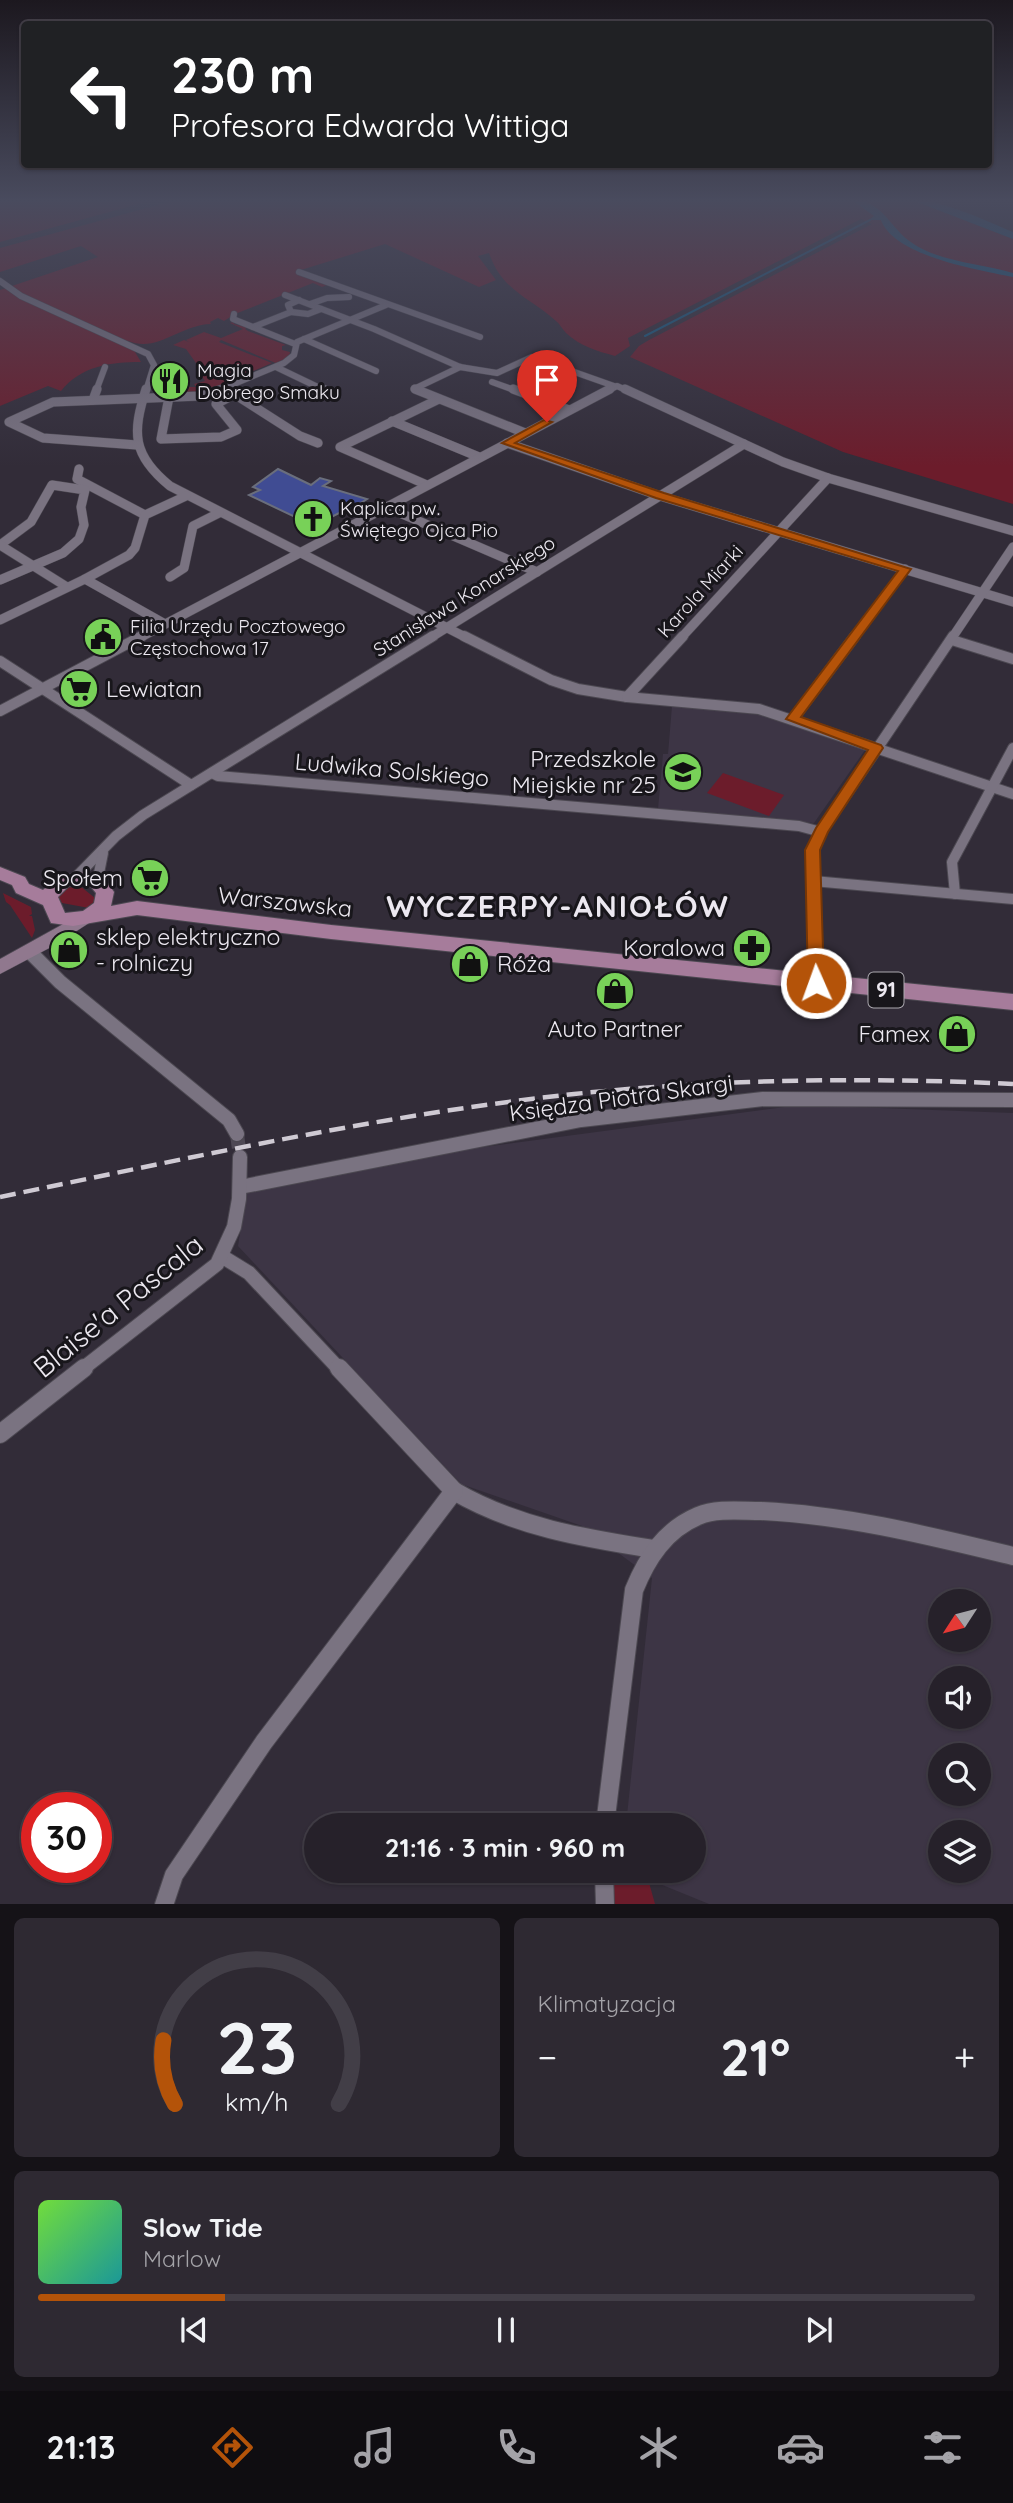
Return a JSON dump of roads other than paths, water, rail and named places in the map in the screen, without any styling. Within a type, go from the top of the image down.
[{"type":"main road","name":"91","points":[[0,873],[19,881],[31,878],[69,880],[101,887]]},
{"type":"main road","points":[[51,907],[51,891],[69,880]]},
{"type":"main road","name":"91","points":[[19,881],[22,888],[51,907],[63,920],[86,917]]},
{"type":"main road","points":[[86,917],[104,902],[101,887]]},
{"type":"main road","name":"Warszawska","points":[[101,887],[131,902],[137,908]]},
{"type":"main road","name":"Warszawska","points":[[86,917],[137,908],[220,920],[1013,1002]]},
{"type":"street","points":[[11,289],[21,296],[148,354],[154,365],[143,398],[137,441],[144,460],[158,475],[186,496],[447,628],[551,680],[578,689],[627,697],[759,709],[1013,794]]},
{"type":"street","points":[[343,289],[480,337]]},
{"type":"street","points":[[310,304],[328,293],[349,298]]},
{"type":"street","points":[[285,295],[349,319],[460,367],[498,373],[532,357],[616,386],[744,444],[828,478],[1013,531]]},
{"type":"street","points":[[291,312],[288,305],[299,300]]},
{"type":"street","points":[[295,344],[386,305]]},
{"type":"street","points":[[254,327],[291,312],[308,314],[321,309]]},
{"type":"street","points":[[234,314],[233,319],[295,344]]},
{"type":"street","points":[[304,339],[376,371]]},
{"type":"street","points":[[236,394],[216,404],[237,428],[215,438],[161,439],[162,437],[137,441],[43,438],[9,422],[53,402],[200,396],[276,367],[294,355],[295,344]]},
{"type":"street","points":[[93,400],[104,367]]},
{"type":"street","points":[[276,367],[332,394]]},
{"type":"street","points":[[460,367],[414,389],[526,433]]},
{"type":"street","points":[[492,382],[569,410]]},
{"type":"street","points":[[0,711],[616,386]]},
{"type":"street","points":[[225,388],[300,436],[318,443]]},
{"type":"street","points":[[162,437],[169,397]]},
{"type":"street","points":[[427,485],[340,447],[439,399]]},
{"type":"street","points":[[392,421],[479,457]]},
{"type":"street","points":[[507,443],[660,496],[1013,602]]},
{"type":"street","name":"Stanisława Konarskiego","points":[[69,880],[103,853],[133,823],[191,785],[744,444]]},
{"type":"street","points":[[79,469],[77,479],[145,515]]},
{"type":"street","name":"Karola Miarki","points":[[627,697],[828,478]]},
{"type":"street","points":[[0,580],[33,566],[63,553],[79,539],[84,524],[81,507],[86,494],[82,488],[52,485],[31,522],[0,545],[33,566],[67,587]]},
{"type":"street","points":[[0,620],[129,555],[135,548],[145,515],[186,496]]},
{"type":"street","points":[[84,502],[117,501]]},
{"type":"street","points":[[386,507],[537,572]]},
{"type":"street","points":[[170,577],[184,568],[193,526],[219,513]]},
{"type":"street","points":[[816,983],[813,850],[821,832],[1013,547]]},
{"type":"street","points":[[793,719],[905,569]]},
{"type":"street","points":[[85,579],[165,624]]},
{"type":"street","points":[[952,640],[1013,659]]},
{"type":"street","points":[[0,661],[191,785]]},
{"type":"street","points":[[955,894],[952,862],[1013,748]]},
{"type":"street","name":"Ludwika Solskiego","points":[[212,773],[218,776],[799,827],[821,832]]},
{"type":"street","points":[[101,887],[103,853]]},
{"type":"street","points":[[813,881],[1013,899]]},
{"type":"street","points":[[36,948],[51,907]]},
{"type":"street","points":[[0,967],[86,917]]},
{"type":"street","points":[[36,948],[60,982],[229,1120],[237,1134]]},
{"type":"street","name":"Księdza Piotra Skargi","points":[[240,1187],[594,1118],[763,1100],[1013,1100]]},
{"type":"street","name":"Blaise'a Pascala","points":[[0,1434],[210,1271],[223,1257],[232,1237],[240,1187],[240,1157]]},
{"type":"street","points":[[223,1257],[249,1273],[454,1491],[503,1518],[653,1549]]},
{"type":"street","points":[[163,1904],[174,1875],[264,1742],[454,1491]]},
{"type":"street","points":[[606,1813],[634,1590],[643,1565],[653,1549],[675,1527],[700,1514],[722,1511],[779,1511],[858,1520],[1013,1556]]},
{"type":"street","points":[[604,1883],[605,1904]]},
{"type":"waterway","points":[[645,336],[736,289]]},
{"type":"tunnel","points":[[237,1134],[240,1157]]},
{"type":"railway","points":[[0,1197],[429,1113],[574,1094],[738,1082],[903,1080],[1013,1084]]},
{"type":"place","name":"Magia Dobrego Smaku","points":[[170,381]]},
{"type":"place","name":"Kaplica pw. Świętego Ojca Pio","points":[[313,519]]},
{"type":"place","name":"Filia Urzędu Pocztowego Częstochowa 17","points":[[103,637]]},
{"type":"place","name":"Lewiatan","points":[[79,689]]},
{"type":"place","name":"Przedszkole Miejskie nr 25","points":[[683,772]]},
{"type":"place","name":"Społem","points":[[150,878]]},
{"type":"place","name":"Koralowa","points":[[752,948]]},
{"type":"place","name":"sklep elektryczno - rolniczy","points":[[69,950]]},
{"type":"place","name":"Róża","points":[[470,964]]},
{"type":"place","name":"Auto Partner","points":[[615,991]]},
{"type":"place","name":"Famex","points":[[957,1034]]},
{"type":"district","name":"WYCZERPY-ANIOŁÓW","points":[[558,907]]}]
